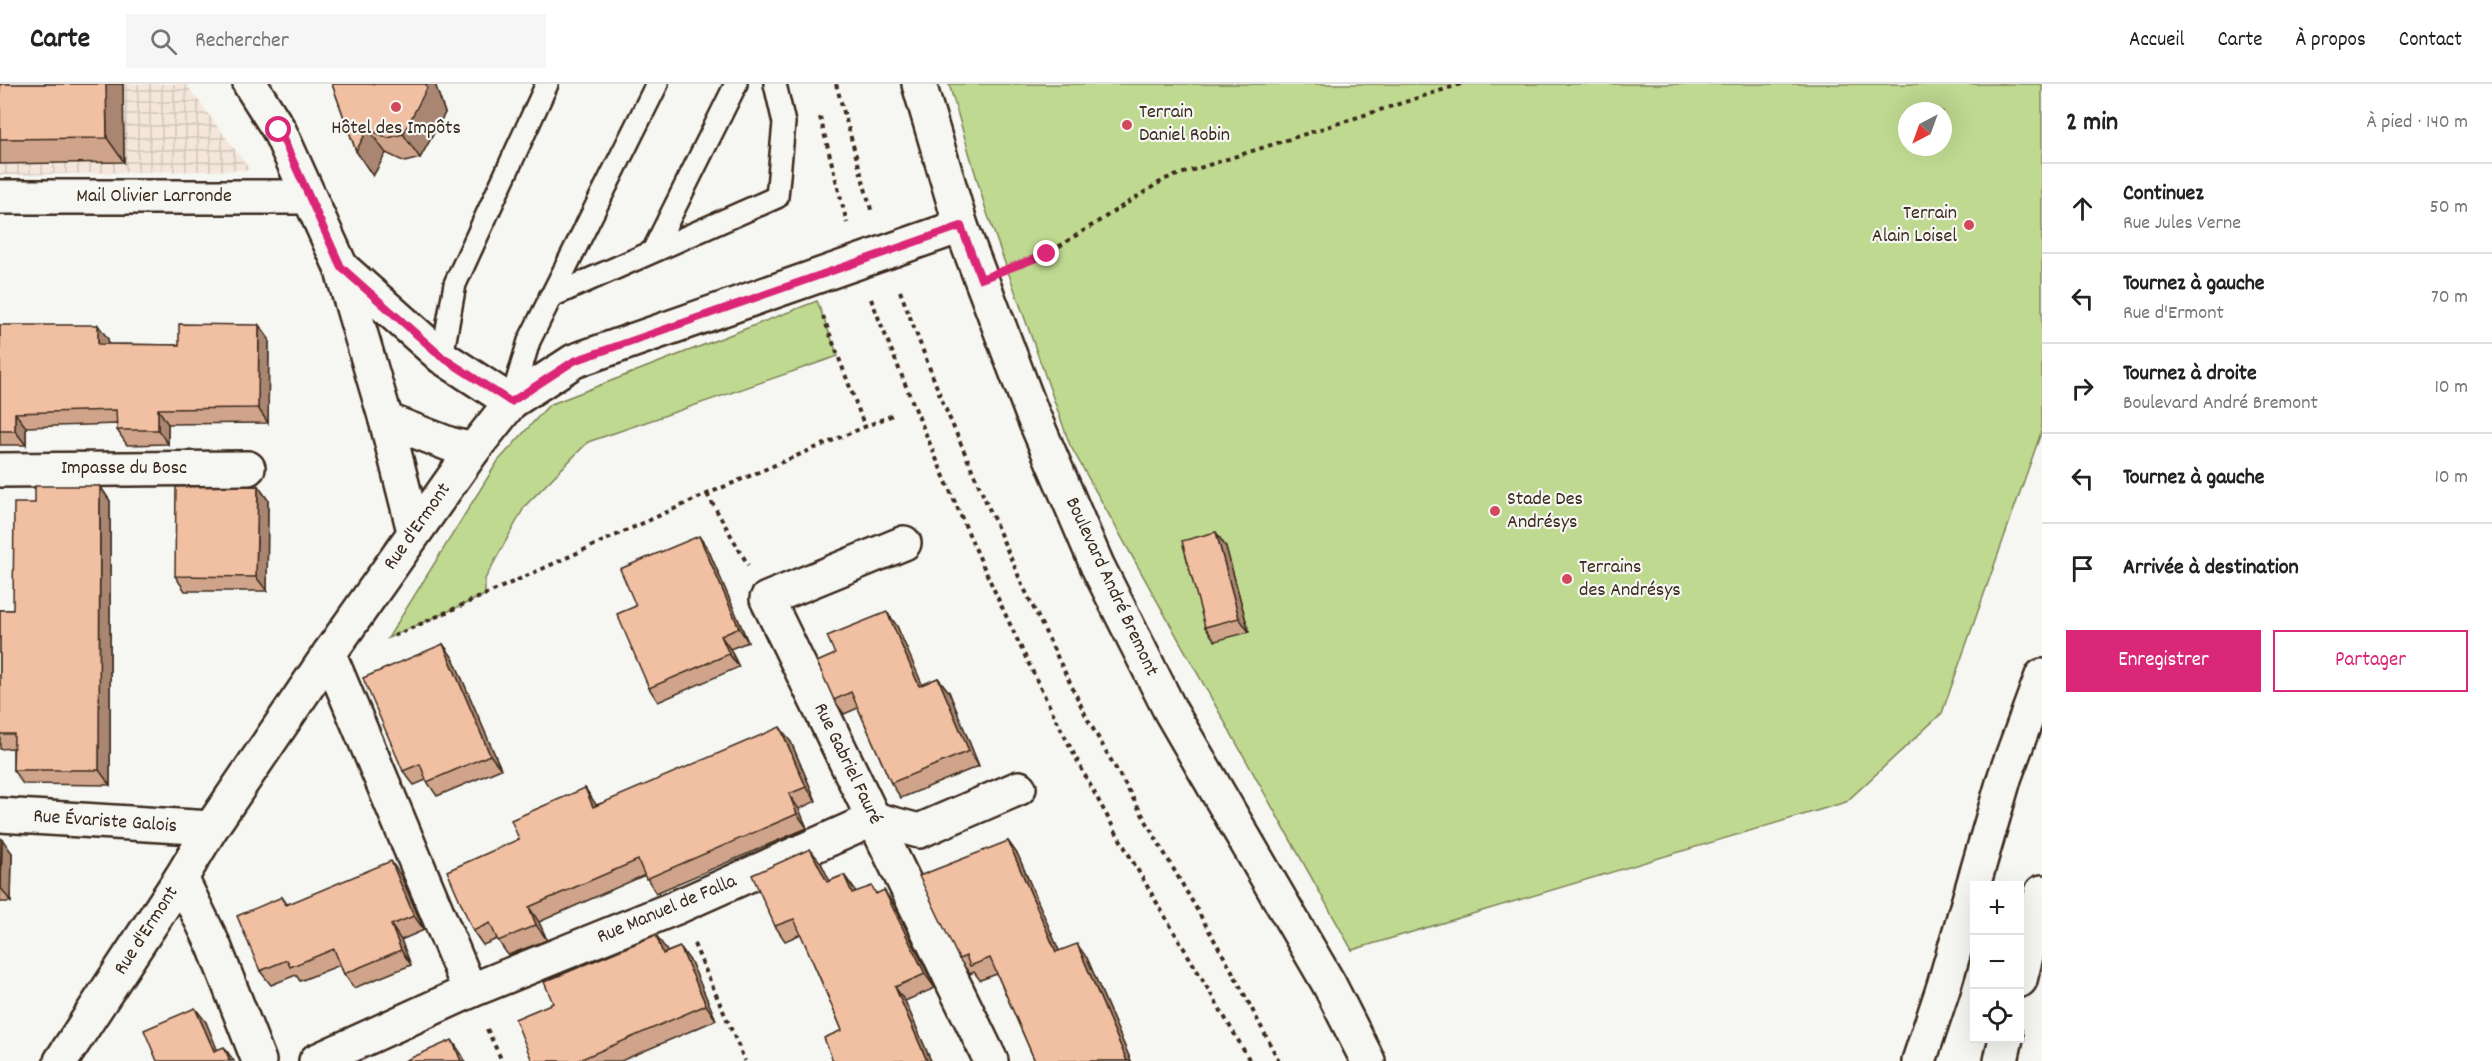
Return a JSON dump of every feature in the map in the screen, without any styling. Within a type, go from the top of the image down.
[{"type":"main road","points":[[250,84],[279,130],[341,267],[386,420],[414,531]]},
{"type":"main road","name":"Boulevard André Bremont","points":[[919,84],[961,226],[1032,413],[1103,575],[1171,712],[1329,984],[1368,1061]]},
{"type":"main road","name":"Mail Olivier Larronde","points":[[0,196],[309,197]]},
{"type":"main road","name":"Rue d'Ermont","points":[[61,1061],[181,878],[211,828],[331,658],[414,531],[472,450],[511,402],[574,361],[961,226]]},
{"type":"main road","points":[[341,267],[442,357],[511,402]]},
{"type":"main road","points":[[386,420],[449,444],[472,450]]},
{"type":"main road","name":"Impasse du Bosc","points":[[0,470],[248,468]]},
{"type":"main road","points":[[767,599],[903,543]]},
{"type":"main road","name":"Rue Gabriel Fauré","points":[[767,599],[991,1061]]},
{"type":"main road","points":[[331,658],[470,991]]},
{"type":"main road","points":[[1919,1061],[2005,776],[2042,676]]},
{"type":"main road","points":[[874,819],[919,831],[1019,788]]},
{"type":"main road","name":"Rue Évariste Galois","points":[[0,815],[211,828]]},
{"type":"main road","name":"Rue Manuel de Falla","points":[[316,1061],[470,991],[677,907],[874,819]]},
{"type":"main road","points":[[181,878],[214,946],[259,1061]]},
{"type":"main road","points":[[2024,961],[2042,892]]},
{"type":"main road","points":[[2001,1061],[2005,1043]]},
{"type":"lane","points":[[442,357],[455,284],[548,84]]},
{"type":"lane","points":[[511,402],[529,341],[657,84]]},
{"type":"lane","points":[[653,251],[736,84]]},
{"type":"lane","points":[[550,297],[777,196],[784,123],[775,84]]},
{"type":"path","points":[[836,84],[877,233],[871,258],[943,403],[1022,584],[1088,720],[1231,969],[1279,1061]]},
{"type":"path","points":[[981,279],[1047,254],[1166,179],[1461,84]]},
{"type":"path","points":[[818,106],[986,574],[1078,763],[1250,1061]]},
{"type":"path","points":[[810,280],[865,427]]},
{"type":"path","points":[[331,658],[895,414]]},
{"type":"path","points":[[707,494],[767,599]]},
{"type":"path","points":[[677,907],[745,1061]]},
{"type":"shaded area","points":[[0,84],[186,84],[250,170],[0,175]]},
{"type":"green space","name":"Terrains des Andrésys","points":[[949,84],[2042,84],[2042,430],[1942,713],[1846,802],[1352,950],[1070,445],[986,210]]},
{"type":"green space","points":[[817,301],[838,356],[588,442],[525,506],[485,579],[485,595],[388,638],[498,461],[549,405]]},
{"type":"building","points":[[0,84],[106,84],[107,138],[0,139]]},
{"type":"building","points":[[332,84],[426,84],[427,88],[403,134],[388,138],[368,129],[356,151]]},
{"type":"building","points":[[179,324],[259,325],[258,408],[158,409],[158,430],[117,430],[116,410],[15,413],[15,431],[0,431],[0,325],[98,325],[98,344],[179,345]]},
{"type":"building","points":[[35,486],[100,486],[99,770],[13,770],[14,734],[0,734],[0,610],[13,610],[14,503],[35,503]]},
{"type":"building","points":[[258,486],[256,577],[175,576],[176,487]]},
{"type":"building","points":[[1216,532],[1239,618],[1205,627],[1182,541]]},
{"type":"building","points":[[699,536],[739,628],[721,636],[729,654],[649,688],[617,614],[636,606],[620,569]]},
{"type":"building","points":[[887,612],[919,686],[938,678],[969,751],[891,783],[851,692],[834,700],[817,662],[835,654],[827,636]]},
{"type":"building","points":[[443,644],[490,755],[427,782],[420,764],[403,771],[363,678]]},
{"type":"building","points":[[780,727],[806,787],[789,794],[797,814],[646,879],[638,860],[529,907],[536,925],[498,941],[490,923],[473,931],[447,871],[519,839],[511,820],[585,788],[593,807]]},
{"type":"building","points":[[0,839],[2,839],[1,888],[0,887]]},
{"type":"building","points":[[1008,841],[1056,952],[1077,944],[1127,1061],[1035,1061],[990,958],[970,966],[966,956],[959,959],[919,876]]},
{"type":"building","points":[[810,849],[827,882],[844,875],[852,893],[872,886],[876,894],[884,890],[925,974],[895,987],[927,1061],[833,1061],[824,1038],[842,1030],[827,994],[794,919],[775,926],[752,875]]},
{"type":"building","points":[[391,861],[414,916],[391,925],[401,950],[344,974],[334,949],[290,967],[287,960],[260,971],[237,916],[282,897],[286,905]]},
{"type":"building","points":[[656,935],[663,954],[680,947],[706,1005],[577,1061],[532,1061],[515,1019],[553,1003],[544,982]]},
{"type":"building","points":[[195,1008],[214,1051],[224,1047],[230,1061],[157,1061],[144,1030]]},
{"type":"building","points":[[452,1040],[461,1061],[404,1061]]},
{"type":"place","name":"Hôtel des Impôts","points":[[396,107]]},
{"type":"place","name":"Terrain Daniel Robin","points":[[1127,125]]},
{"type":"place","name":"Terrain Alain Loisel","points":[[1969,225]]},
{"type":"place","name":"Stade Des Andrésys","points":[[1495,511]]},
{"type":"place","name":"Terrains des Andrésys","points":[[1567,579]]},
{"type":"route","points":[[279,130],[341,267],[442,357],[511,402],[574,361],[961,226],[981,279],[1047,254]]}]
